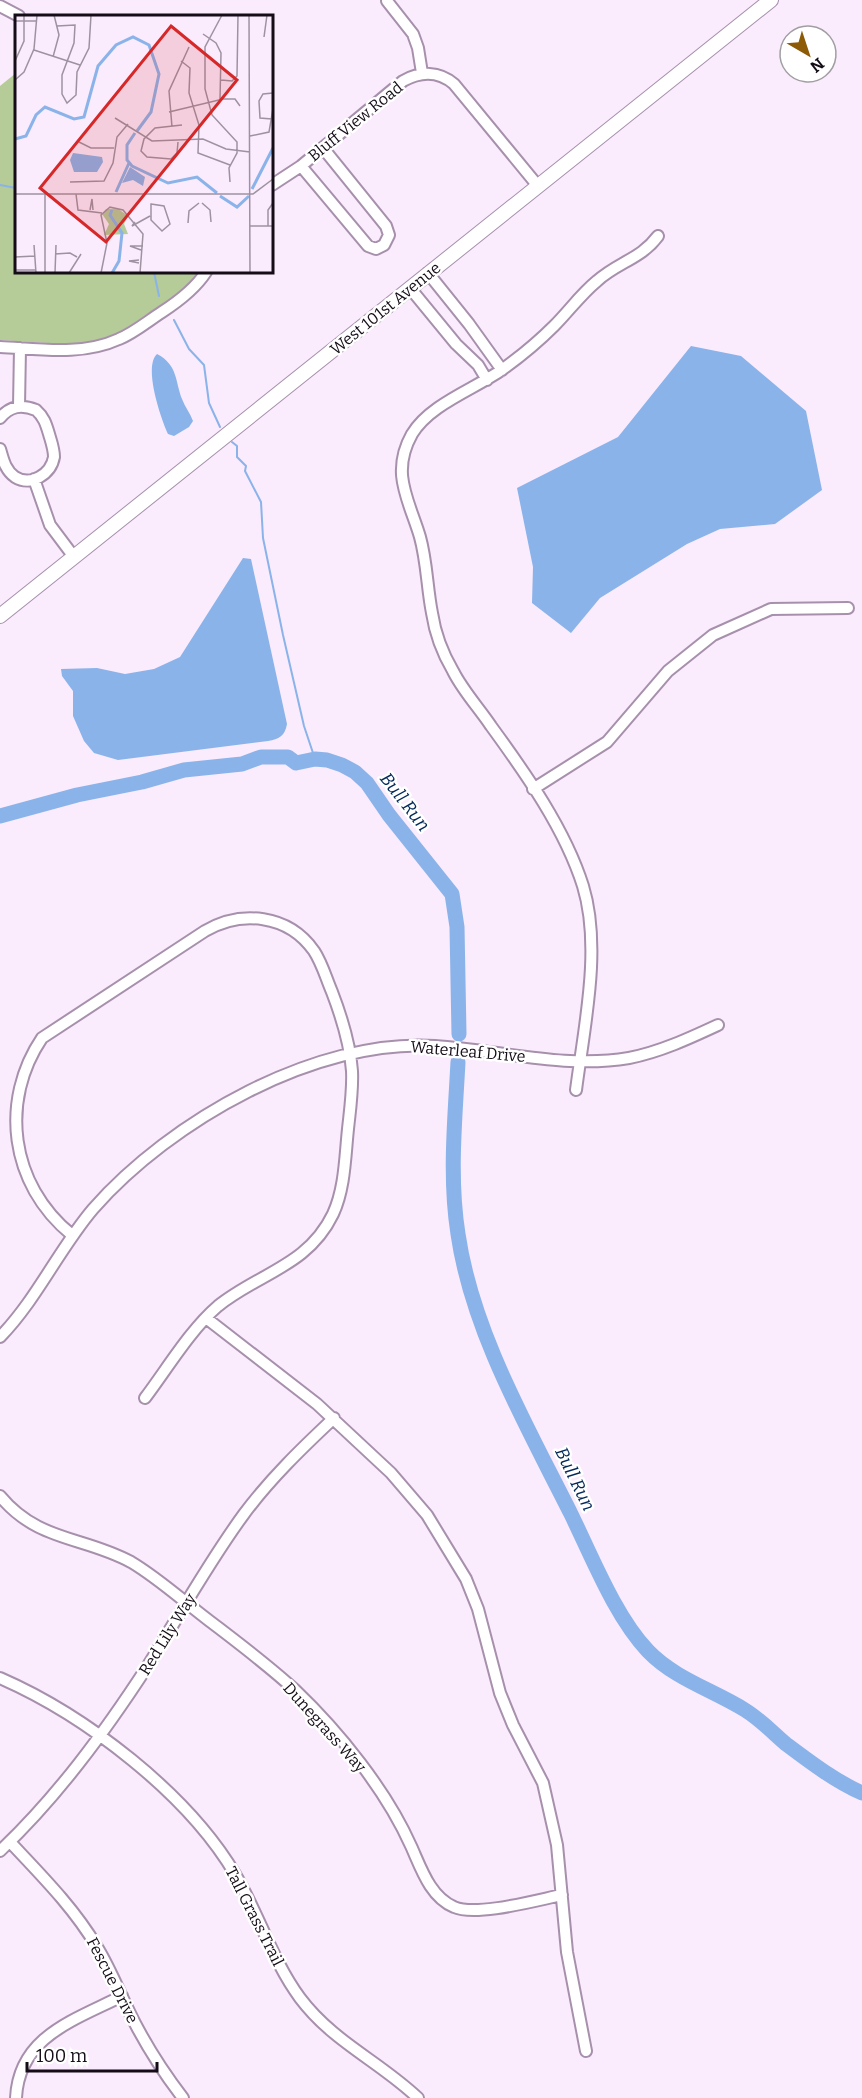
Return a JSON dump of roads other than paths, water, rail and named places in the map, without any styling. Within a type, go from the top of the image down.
[{"type":"street","name":"West 101st Avenue","points":[[0,616],[771,0]]},
{"type":"street","points":[[387,1],[413,34],[422,73]]},
{"type":"street","points":[[0,6],[17,15]]},
{"type":"street","name":"Bluff View Road","points":[[273,184],[301,166],[397,86],[410,77],[430,73],[444,77],[454,84],[538,186]]},
{"type":"street","points":[[301,166],[368,246],[376,249],[384,245],[389,235],[386,226],[323,148]]},
{"type":"street","points":[[576,1090],[591,957],[591,929],[579,873],[567,843],[509,751],[459,681],[445,655],[432,615],[423,548],[402,484],[405,451],[418,426],[436,408],[502,370],[547,333],[597,280],[646,251],[658,236]]},
{"type":"street","points":[[0,347],[69,350],[99,347],[129,334],[177,302],[205,273]]},
{"type":"street","points":[[428,273],[502,370]]},
{"type":"street","points":[[410,288],[456,344],[478,365],[487,380]]},
{"type":"street","points":[[19,406],[20,348]]},
{"type":"street","points":[[0,418],[19,406],[31,408],[40,414],[46,422],[54,449],[53,460],[48,470],[34,479],[25,480],[15,476],[6,467],[0,448]]},
{"type":"street","points":[[34,479],[50,525],[74,557]]},
{"type":"street","points":[[533,789],[607,742],[668,671],[713,635],[771,609],[848,608]]},
{"type":"street","points":[[16,1067],[28,1050],[42,1038],[219,923],[244,917],[265,919],[284,925],[312,948],[321,964],[339,1011],[350,1053],[352,1092],[343,1179],[337,1202],[329,1221],[315,1241],[300,1256],[232,1297],[206,1318],[145,1398]]},
{"type":"street","name":"Waterleaf Drive","points":[[0,1337],[32,1297],[72,1235],[127,1174],[192,1125],[228,1103],[276,1079],[327,1059],[388,1047],[424,1045],[580,1061],[619,1059],[642,1055],[676,1044],[718,1024]]},
{"type":"street","points":[[10,1158],[34,1197],[72,1235]]},
{"type":"street","points":[[206,1318],[334,1418],[391,1473],[414,1498],[443,1538],[466,1579],[478,1609],[500,1694],[543,1783],[557,1845],[567,1952],[586,2051]]},
{"type":"street","name":"Red Lily Way","points":[[0,1851],[54,1794],[99,1736],[147,1667],[218,1550],[246,1511],[284,1467],[334,1418]]},
{"type":"street","name":"Dunegrass Way","points":[[0,1496],[14,1511],[36,1527],[56,1536],[121,1557],[143,1570],[279,1676],[307,1702],[383,1794],[404,1830],[427,1882],[454,1908],[473,1911],[562,1895]]},
{"type":"street","name":"Tall Grass Trail","points":[[0,1678],[56,1706],[99,1736],[173,1796],[210,1838],[233,1870],[253,1906],[284,1974],[311,2012],[344,2043],[395,2078],[418,2098]]},
{"type":"street","name":"Fescue Drive","points":[[10,1842],[77,1917],[107,1963],[144,2040],[183,2098]]},
{"type":"street","points":[[16,2098],[22,2069],[28,2056],[43,2039],[57,2029],[122,1996]]},
{"type":"water","points":[[691,346],[741,356],[806,411],[822,490],[775,524],[720,529],[687,544],[600,598],[571,633],[532,603],[533,567],[517,488],[618,437]]},
{"type":"water","points":[[157,354],[164,358],[172,368],[182,399],[193,421],[189,427],[174,436],[168,434],[161,417],[152,381],[153,361]]},
{"type":"water","points":[[243,558],[251,559],[287,724],[283,734],[268,741],[118,760],[94,753],[84,741],[73,716],[73,691],[62,676],[61,669],[97,668],[125,674],[154,669],[180,657]]},
{"type":"waterway","points":[[0,185],[15,188]]},
{"type":"waterway","points":[[154,273],[159,296]]},
{"type":"waterway","points":[[174,320],[189,349],[204,365],[209,403],[220,427]]},
{"type":"waterway","points":[[232,442],[237,446],[237,457],[246,466],[245,471],[261,502],[263,538],[283,635],[304,726],[315,759]]},
{"type":"waterway","name":"Bull Run","points":[[0,816],[184,770],[242,764],[261,757],[288,757],[296,763],[315,759],[327,760],[342,765],[355,772],[367,783],[389,815],[452,894],[457,927],[459,1034]]},
{"type":"waterway","name":"Bull Run","points":[[458,1062],[454,1148],[455,1213],[465,1270],[475,1306],[503,1377],[615,1604],[636,1637],[659,1661],[682,1677],[745,1710],[813,1764],[862,1793]]}]
